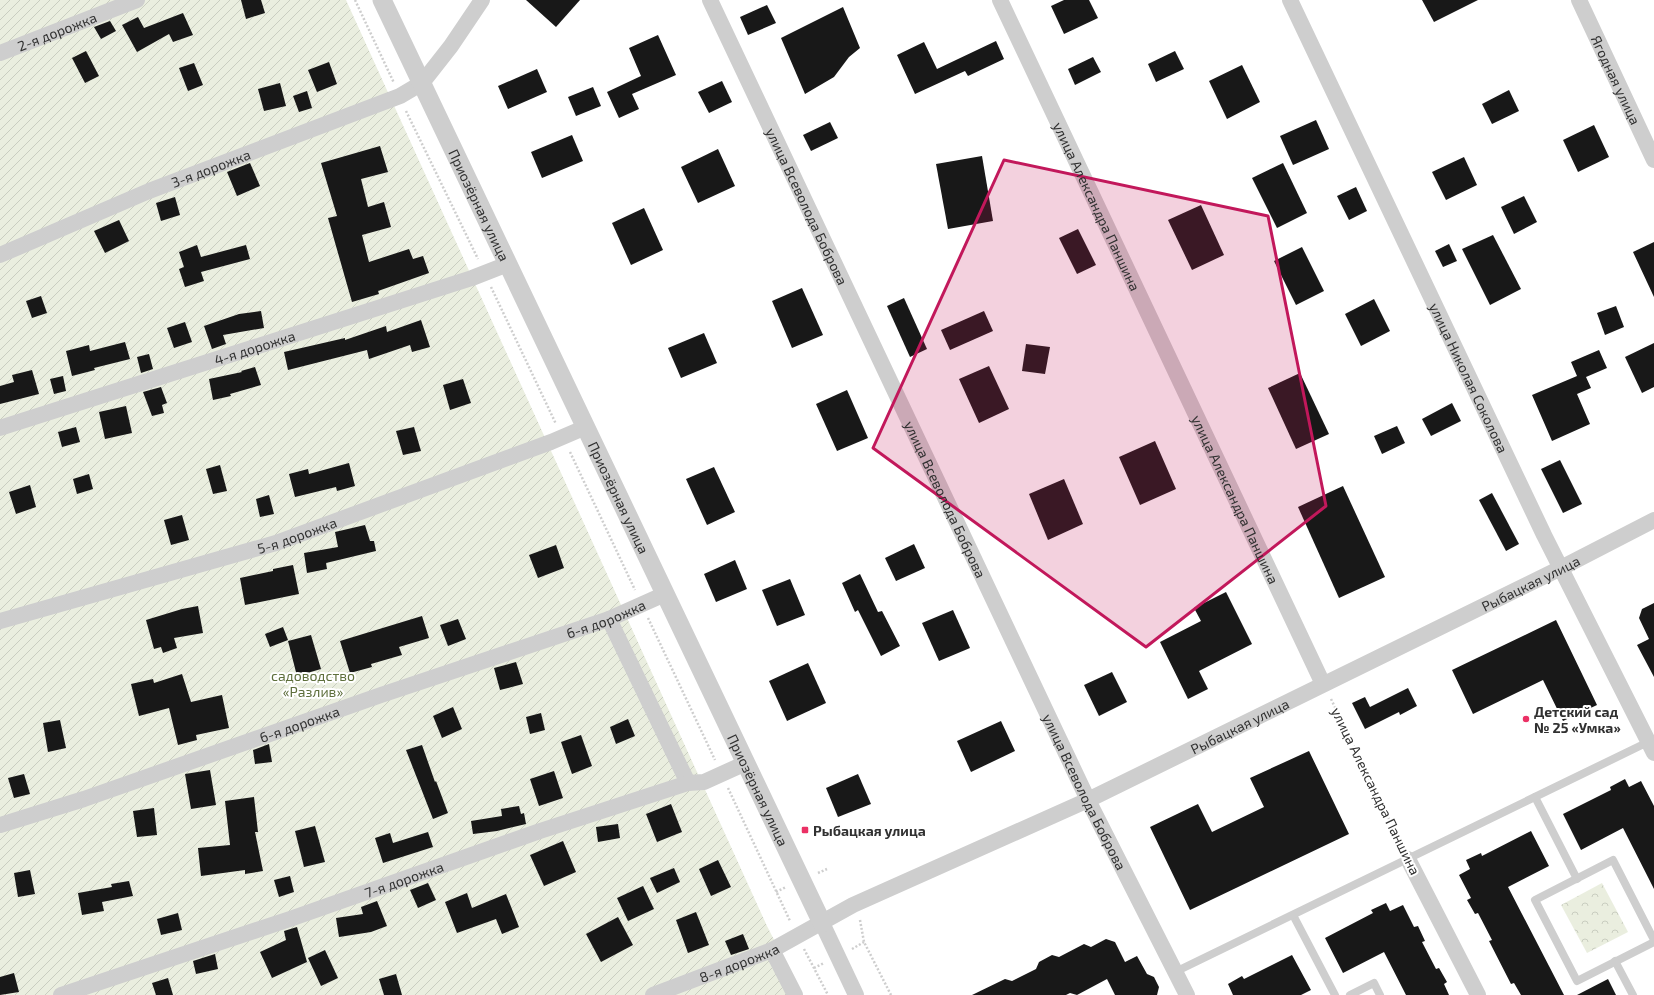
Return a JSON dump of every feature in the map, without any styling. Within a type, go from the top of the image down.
[{"type":"street","name":"2-я дорожка","points":[[0,53],[137,0]]},
{"type":"street","name":"Приозёрная улица","points":[[382,0],[856,995]]},
{"type":"street","points":[[422,83],[451,46],[482,0]]},
{"type":"street","name":"улица Всеволода Боброва","points":[[710,0],[1088,800],[1187,995]]},
{"type":"street","name":"улица Александра Паншина","points":[[1000,0],[1323,684]]},
{"type":"street","name":"улица Николая Соколова","points":[[1290,0],[1561,568],[1652,744]]},
{"type":"street","name":"Ягодная улица","points":[[1579,0],[1654,160]]},
{"type":"street","name":"3-я дорожка","points":[[0,255],[149,191],[400,96],[422,83]]},
{"type":"street","name":"4-я дорожка","points":[[0,428],[485,273],[508,264]]},
{"type":"street","name":"5-я дорожка","points":[[0,621],[276,543],[563,437],[586,427]]},
{"type":"street","name":"Рыбацкая улица","points":[[822,923],[853,905],[1088,800],[1561,568],[1654,520]]},
{"type":"street","name":"6-я дорожка","points":[[0,826],[84,799],[381,695],[609,619],[666,594]]},
{"type":"street","points":[[609,619],[688,783]]},
{"type":"street","name":"7-я дорожка","points":[[61,995],[290,919],[533,834],[688,783],[704,782],[746,763]]},
{"type":"street","name":"улица Александра Паншина","points":[[1408,859],[1478,995]]},
{"type":"street","name":"8-я дорожка","points":[[653,995],[772,950],[822,923]]},
{"type":"street","points":[[772,950],[795,995]]},
{"type":"lane","points":[[1175,972],[1535,797],[1652,744]]},
{"type":"lane","points":[[1535,797],[1577,879]]},
{"type":"lane","points":[[1613,860],[1654,941],[1577,981],[1535,900],[1613,860]]},
{"type":"lane","points":[[1293,915],[1334,995]]},
{"type":"lane","points":[[1615,961],[1633,995]]},
{"type":"lane","points":[[1350,995],[1374,983],[1380,995]]},
{"type":"path","points":[[355,0],[563,437],[776,892],[828,995]]},
{"type":"path","name":"улица Александра Паншина","points":[[1323,684],[1408,859]]},
{"type":"path","points":[[859,918],[864,942],[891,995]]},
{"type":"highlighted area","points":[[1004,160],[1268,216],[1326,506],[1146,647],[873,448]]},
{"type":"green space","name":"садоводство «Разлив»","points":[[0,0],[346,0],[767,926],[802,995],[0,995]]},
{"type":"green space","points":[[1602,883],[1628,932],[1587,953],[1561,905]]},
{"type":"building","points":[[241,0],[261,0],[265,13],[246,19]]},
{"type":"building","points":[[526,0],[580,0],[556,27]]},
{"type":"building","points":[[1064,0],[1089,0],[1098,18],[1064,34],[1051,6]]},
{"type":"building","points":[[1422,0],[1478,0],[1434,22]]},
{"type":"building","points":[[767,5],[776,23],[748,35],[740,17]]},
{"type":"building","points":[[843,7],[860,48],[849,57],[834,77],[805,94],[781,38]]},
{"type":"building","points":[[183,13],[193,35],[173,42],[169,34],[137,52],[122,25],[138,17],[144,28]]},
{"type":"building","points":[[110,21],[116,31],[101,39],[94,27]]},
{"type":"building","points":[[658,35],[676,75],[632,94],[639,109],[619,118],[607,92],[641,76],[629,48]]},
{"type":"building","points":[[996,41],[1004,59],[968,76],[965,71],[915,94],[897,55],[924,42],[937,69]]},
{"type":"building","points":[[86,51],[99,76],[85,83],[72,58]]},
{"type":"building","points":[[1175,51],[1184,69],[1156,82],[1148,64]]},
{"type":"building","points":[[1093,57],[1101,72],[1075,85],[1068,69]]},
{"type":"building","points":[[329,62],[337,84],[317,92],[308,70]]},
{"type":"building","points":[[194,63],[203,85],[188,91],[179,68]]},
{"type":"building","points":[[1242,65],[1260,102],[1227,119],[1209,81]]},
{"type":"building","points":[[537,69],[547,92],[508,109],[498,86]]},
{"type":"building","points":[[722,81],[732,102],[709,113],[698,92]]},
{"type":"building","points":[[280,83],[286,106],[264,111],[258,89]]},
{"type":"building","points":[[593,87],[601,106],[576,116],[568,97]]},
{"type":"building","points":[[1509,90],[1519,111],[1492,124],[1482,104]]},
{"type":"building","points":[[307,91],[312,108],[299,112],[293,96]]},
{"type":"building","points":[[1316,120],[1329,149],[1293,165],[1280,136]]},
{"type":"building","points":[[830,122],[838,138],[811,151],[803,135]]},
{"type":"building","points":[[1594,125],[1609,157],[1578,172],[1563,140]]},
{"type":"building","points":[[572,135],[583,161],[542,178],[531,152]]},
{"type":"building","points":[[380,146],[388,172],[361,179],[368,207],[384,202],[391,227],[362,235],[369,262],[409,249],[413,259],[423,256],[429,273],[378,291],[379,294],[352,302],[328,218],[337,216],[321,163]]},
{"type":"building","points":[[718,149],[735,186],[698,203],[681,167]]},
{"type":"building","points":[[982,156],[993,221],[948,229],[936,164]]},
{"type":"building","points":[[1464,157],[1477,185],[1446,200],[1432,172]]},
{"type":"building","points":[[250,163],[260,186],[237,196],[227,172]]},
{"type":"building","points":[[1283,163],[1307,213],[1277,228],[1252,178]]},
{"type":"building","points":[[1356,187],[1367,211],[1349,220],[1337,196]]},
{"type":"building","points":[[1524,196],[1537,222],[1514,234],[1501,207]]},
{"type":"building","points":[[175,197],[180,215],[161,221],[156,203]]},
{"type":"building","points":[[1201,205],[1224,255],[1192,270],[1168,220]]},
{"type":"building","points":[[644,208],[663,250],[631,265],[612,223]]},
{"type":"building","points":[[119,220],[129,241],[105,253],[94,231]]},
{"type":"building","points":[[1078,229],[1096,265],[1077,274],[1059,238]]},
{"type":"building","points":[[1493,235],[1521,289],[1490,305],[1462,249]]},
{"type":"building","points":[[1654,242],[1654,297],[1633,252]]},
{"type":"building","points":[[1449,244],[1457,261],[1443,267],[1435,251]]},
{"type":"building","points":[[197,245],[201,257],[246,245],[250,259],[201,272],[204,281],[185,287],[179,269],[184,267],[179,252]]},
{"type":"building","points":[[1302,247],[1324,291],[1296,305],[1274,261]]},
{"type":"building","points":[[802,288],[823,335],[792,348],[772,301]]},
{"type":"building","points":[[41,296],[47,313],[32,318],[26,301]]},
{"type":"building","points":[[904,298],[927,349],[910,357],[887,306]]},
{"type":"building","points":[[1374,299],[1390,331],[1361,346],[1345,314]]},
{"type":"building","points":[[1616,306],[1624,327],[1605,335],[1597,313]]},
{"type":"building","points":[[261,311],[264,328],[223,335],[226,344],[212,349],[204,326],[239,314]]},
{"type":"building","points":[[984,311],[993,331],[950,350],[941,330]]},
{"type":"building","points":[[421,320],[430,347],[412,352],[410,345],[369,359],[367,350],[288,370],[284,352],[345,338],[345,340],[386,326],[387,332]]},
{"type":"building","points":[[185,322],[192,342],[174,348],[167,328]]},
{"type":"building","points":[[704,333],[717,363],[681,378],[668,348]]},
{"type":"building","points":[[125,342],[130,359],[94,368],[95,370],[72,376],[66,351],[89,345],[90,351]]},
{"type":"building","points":[[1654,343],[1654,387],[1642,393],[1625,357]]},
{"type":"building","points":[[1026,344],[1050,347],[1045,374],[1022,371]]},
{"type":"building","points":[[1599,350],[1607,368],[1586,377],[1591,388],[1577,394],[1590,424],[1552,441],[1532,395],[1577,376],[1571,362]]},
{"type":"building","points":[[149,354],[153,369],[141,373],[137,357]]},
{"type":"building","points":[[989,366],[1009,409],[979,423],[959,379]]},
{"type":"building","points":[[255,367],[261,385],[230,394],[231,396],[213,400],[209,379],[242,372],[241,371]]},
{"type":"building","points":[[32,370],[39,394],[0,404],[0,386],[14,382],[12,375]]},
{"type":"building","points":[[1300,373],[1329,434],[1296,449],[1268,388]]},
{"type":"building","points":[[63,376],[66,391],[54,394],[50,379]]},
{"type":"building","points":[[463,379],[471,403],[450,410],[443,385]]},
{"type":"building","points":[[161,387],[167,403],[162,405],[164,413],[152,416],[143,392]]},
{"type":"building","points":[[847,390],[868,438],[837,451],[816,404]]},
{"type":"building","points":[[1452,403],[1461,421],[1431,436],[1422,419]]},
{"type":"building","points":[[126,406],[132,433],[105,439],[99,412]]},
{"type":"building","points":[[1397,426],[1405,443],[1382,454],[1374,436]]},
{"type":"building","points":[[76,427],[80,442],[62,447],[58,432]]},
{"type":"building","points":[[414,427],[421,451],[403,455],[396,431]]},
{"type":"building","points":[[1155,441],[1176,489],[1140,505],[1119,457]]},
{"type":"building","points":[[1560,460],[1582,504],[1563,513],[1541,469]]},
{"type":"building","points":[[349,463],[355,486],[337,491],[336,487],[295,497],[289,474],[308,469],[309,474]]},
{"type":"building","points":[[220,465],[227,491],[213,494],[206,469]]},
{"type":"building","points":[[714,467],[735,512],[707,525],[686,479]]},
{"type":"building","points":[[89,474],[93,489],[77,494],[73,479]]},
{"type":"building","points":[[1064,479],[1083,524],[1048,540],[1029,494]]},
{"type":"building","points":[[30,485],[36,507],[16,514],[9,492]]},
{"type":"building","points":[[1343,486],[1385,577],[1339,598],[1298,507]]},
{"type":"building","points":[[1492,493],[1519,544],[1506,551],[1479,500]]},
{"type":"building","points":[[269,495],[274,514],[260,517],[256,499]]},
{"type":"building","points":[[182,515],[189,540],[171,545],[164,520]]},
{"type":"building","points":[[365,525],[370,541],[374,541],[376,551],[326,563],[327,569],[307,573],[304,553],[338,547],[335,532]]},
{"type":"building","points":[[914,544],[925,568],[896,581],[885,558]]},
{"type":"building","points":[[556,545],[564,568],[538,578],[529,555]]},
{"type":"building","points":[[735,560],[747,589],[716,602],[704,574]]},
{"type":"building","points":[[293,565],[299,594],[245,605],[240,578]]},
{"type":"building","points":[[860,574],[878,612],[882,611],[900,646],[881,656],[858,610],[855,612],[842,583]]},
{"type":"building","points":[[790,579],[805,615],[777,626],[762,590]]},
{"type":"building","points":[[1226,592],[1252,644],[1199,671],[1208,689],[1188,699],[1160,642],[1201,621],[1194,608]]},
{"type":"building","points":[[1654,603],[1654,677],[1637,645],[1649,639],[1639,618],[1642,609]]},
{"type":"building","points":[[198,606],[203,633],[174,638],[177,648],[163,653],[161,647],[154,649],[146,620],[182,609]]},
{"type":"building","points":[[953,610],[970,648],[939,661],[922,623]]},
{"type":"building","points":[[422,616],[429,638],[399,647],[402,655],[371,664],[372,667],[350,673],[340,641]]},
{"type":"building","points":[[458,619],[466,639],[448,646],[440,625]]},
{"type":"building","points":[[1556,620],[1597,705],[1563,721],[1543,680],[1473,714],[1452,670]]},
{"type":"building","points":[[283,627],[288,640],[270,647],[265,634]]},
{"type":"building","points":[[311,635],[321,669],[297,676],[288,641]]},
{"type":"building","points":[[516,662],[523,684],[500,690],[494,668]]},
{"type":"building","points":[[808,663],[826,703],[787,721],[769,681]]},
{"type":"building","points":[[1112,672],[1127,702],[1099,716],[1084,685]]},
{"type":"building","points":[[182,674],[191,702],[222,695],[229,728],[196,735],[197,740],[178,745],[169,708],[139,716],[131,684],[153,679],[154,683]]},
{"type":"building","points":[[1408,688],[1417,706],[1400,715],[1399,712],[1365,729],[1352,703],[1365,697],[1370,707]]},
{"type":"building","points":[[453,707],[462,729],[442,738],[433,716]]},
{"type":"building","points":[[541,713],[545,730],[530,734],[526,717]]},
{"type":"building","points":[[628,719],[635,736],[616,744],[610,727]]},
{"type":"building","points":[[60,720],[66,748],[48,752],[43,723]]},
{"type":"building","points":[[1001,721],[1015,751],[971,772],[957,741]]},
{"type":"building","points":[[581,735],[592,766],[572,774],[561,742]]},
{"type":"building","points":[[269,744],[272,762],[255,764],[253,750]]},
{"type":"building","points":[[422,745],[448,813],[433,819],[406,750]]},
{"type":"building","points":[[1309,751],[1349,834],[1190,910],[1150,827],[1198,804],[1212,832],[1264,807],[1250,778]]},
{"type":"building","points":[[210,770],[216,805],[191,809],[185,774]]},
{"type":"building","points":[[554,771],[563,798],[539,806],[530,779]]},
{"type":"building","points":[[24,774],[30,794],[14,798],[8,778]]},
{"type":"building","points":[[858,774],[871,804],[838,817],[826,788]]},
{"type":"building","points":[[1625,779],[1629,787],[1641,781],[1654,806],[1654,889],[1623,828],[1581,850],[1563,814],[1611,790],[1610,787]]},
{"type":"building","points":[[254,797],[258,832],[255,832],[263,871],[245,874],[245,870],[201,876],[198,848],[230,845],[225,801]]},
{"type":"building","points":[[671,804],[682,832],[657,842],[646,814]]},
{"type":"building","points":[[519,806],[521,814],[524,813],[526,824],[497,831],[473,834],[471,821],[502,816],[501,809]]},
{"type":"building","points":[[154,808],[157,835],[137,837],[133,811]]},
{"type":"building","points":[[618,824],[620,838],[598,842],[596,827]]},
{"type":"building","points":[[315,826],[325,862],[304,867],[295,831]]},
{"type":"building","points":[[1531,831],[1549,866],[1508,887],[1564,995],[1521,995],[1514,983],[1511,984],[1489,941],[1492,940],[1478,913],[1475,914],[1467,900],[1471,898],[1459,875],[1470,869],[1466,860],[1481,853],[1482,856]]},
{"type":"building","points":[[428,832],[433,847],[383,863],[375,838],[390,833],[393,843]]},
{"type":"building","points":[[563,841],[576,872],[544,886],[530,855]]},
{"type":"building","points":[[718,860],[731,887],[711,896],[699,869]]},
{"type":"building","points":[[674,868],[680,882],[657,893],[650,878]]},
{"type":"building","points":[[30,870],[35,894],[18,897],[14,873]]},
{"type":"building","points":[[290,876],[294,892],[279,897],[274,880]]},
{"type":"building","points":[[129,881],[133,896],[102,902],[104,911],[82,915],[78,893],[112,887],[111,884]]},
{"type":"building","points":[[428,883],[436,900],[418,908],[410,890]]},
{"type":"building","points":[[643,886],[654,909],[628,921],[617,898]]},
{"type":"building","points":[[467,893],[472,908],[506,894],[519,927],[502,934],[496,919],[457,933],[445,902]]},
{"type":"building","points":[[377,901],[387,926],[371,932],[339,937],[336,918],[363,914],[361,907]]},
{"type":"building","points":[[1386,903],[1390,911],[1403,905],[1414,927],[1418,926],[1425,941],[1422,942],[1436,969],[1439,968],[1447,982],[1444,984],[1449,995],[1406,995],[1384,952],[1343,973],[1325,938],[1373,913],[1371,910]]},
{"type":"building","points":[[696,912],[709,945],[688,953],[676,920]]},
{"type":"building","points":[[178,913],[182,930],[161,935],[157,919]]},
{"type":"building","points":[[618,917],[633,945],[601,962],[586,934]]},
{"type":"building","points":[[297,927],[307,962],[272,978],[260,952],[286,940],[284,931]]},
{"type":"building","points":[[743,934],[749,949],[731,955],[725,941]]},
{"type":"building","points":[[1106,939],[1115,942],[1125,962],[1137,956],[1147,974],[1154,977],[1159,987],[1157,995],[1115,995],[1107,979],[1077,995],[1070,993],[1066,995],[972,995],[1005,979],[1012,981],[1036,969],[1039,962],[1052,955],[1059,957],[1084,944],[1091,947]]},
{"type":"building","points":[[325,950],[338,978],[321,986],[308,958]]},
{"type":"building","points":[[215,954],[218,969],[196,974],[193,961]]},
{"type":"building","points":[[1292,955],[1311,990],[1301,995],[1233,995],[1228,984],[1242,976],[1244,979]]},
{"type":"building","points":[[14,973],[19,992],[0,995],[0,977]]},
{"type":"building","points":[[396,974],[402,995],[384,995],[379,979]]},
{"type":"building","points":[[168,978],[173,995],[156,995],[152,983]]},
{"type":"building","points":[[1608,979],[1616,995],[1577,995]]},
{"type":"place","name":"Детский сад № 25 «Умка»","points":[[1526,719]]},
{"type":"place","name":"Рыбацкая улица","points":[[805,830]]}]
